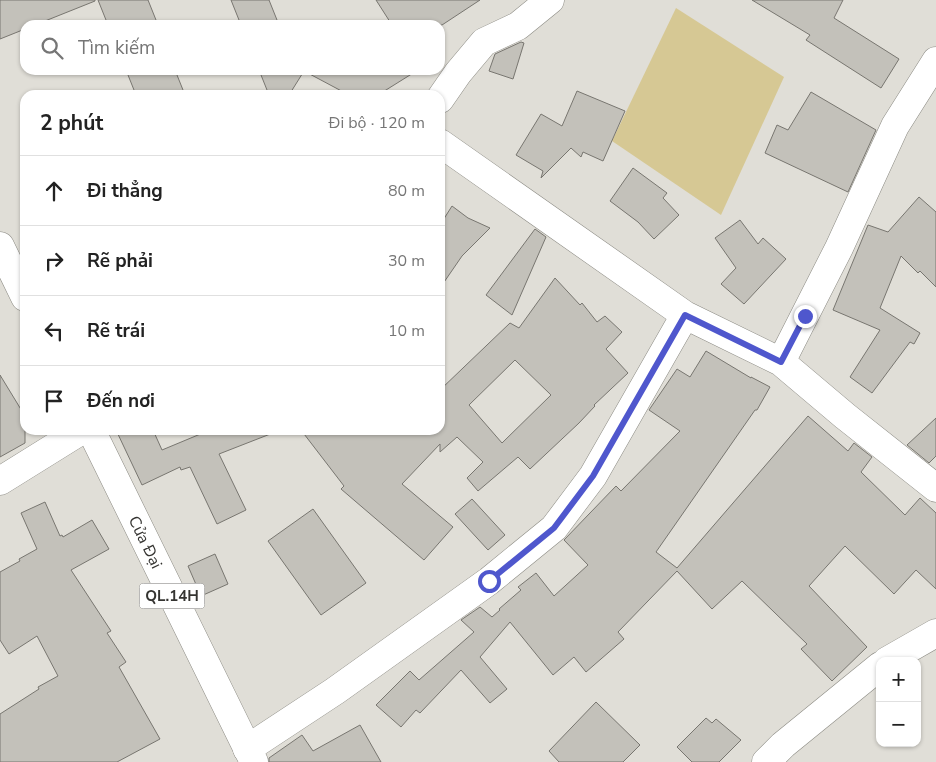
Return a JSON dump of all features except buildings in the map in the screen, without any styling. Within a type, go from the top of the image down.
[{"type":"street","points":[[445,92],[484,42],[518,26],[550,0]]},
{"type":"street","points":[[781,362],[839,248],[895,126],[933,71]]},
{"type":"street","points":[[445,147],[685,315],[781,362],[844,416],[936,488]]},
{"type":"street","points":[[0,246],[20,287]]},
{"type":"street","points":[[250,756],[334,691],[481,586],[554,528],[593,476],[685,315]]},
{"type":"street","points":[[0,481],[74,435]]},
{"type":"street","name":"Cửa Đại","points":[[93,435],[250,756]]},
{"type":"street","points":[[894,657],[936,633]]},
{"type":"street","points":[[766,762],[783,744],[876,669]]},
{"type":"shaded area","points":[[676,8],[784,77],[721,215],[612,141]]},
{"type":"route","points":[[489,581],[554,528],[593,476],[685,315],[781,362],[805,316]]}]
